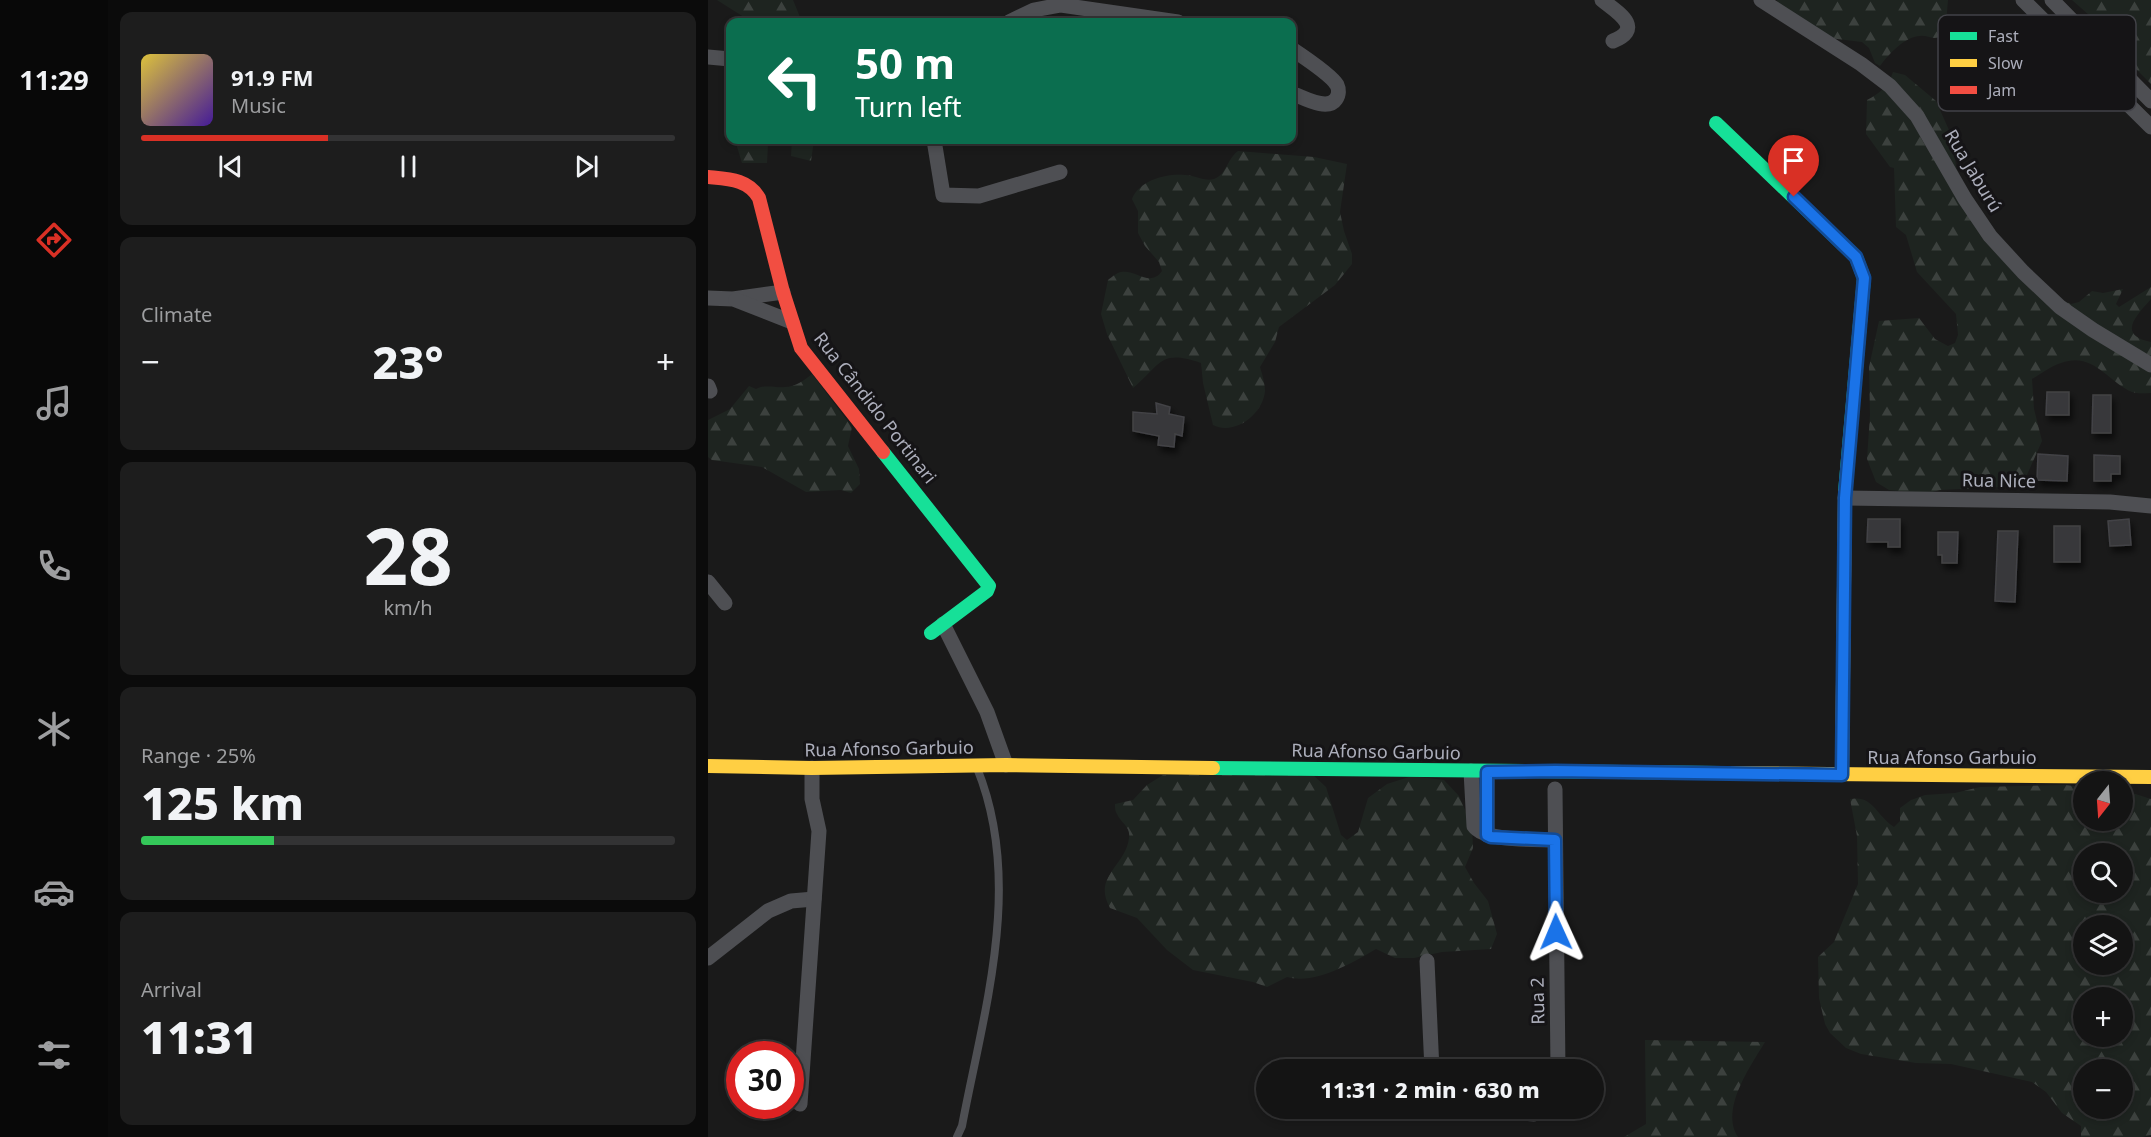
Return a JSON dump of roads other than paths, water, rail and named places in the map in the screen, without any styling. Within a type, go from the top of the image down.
[{"type":"street","points":[[1602,0],[1626,19],[1628,26],[1626,33],[1613,41]]},
{"type":"street","name":"Rua Jaburú","points":[[1761,0],[1890,86],[1917,116],[1965,199],[1990,236],[2017,265],[2060,306],[2093,330],[2151,365]]},
{"type":"street","points":[[2023,0],[2038,15]]},
{"type":"street","points":[[2052,0],[2067,15]]},
{"type":"street","points":[[1017,18],[1034,10],[1061,5],[1150,18]]},
{"type":"street","points":[[1296,96],[1329,105],[1336,100],[1339,93],[1336,84],[1297,52]]},
{"type":"street","points":[[708,57],[726,59]]},
{"type":"street","points":[[2136,86],[2151,101]]},
{"type":"street","points":[[2135,111],[2151,127]]},
{"type":"street","points":[[1716,123],[1856,257],[1864,278],[1845,498],[1842,775]]},
{"type":"street","points":[[935,144],[944,195],[979,196],[1060,172]]},
{"type":"street","name":"Rua Cândido Portinari","points":[[708,177],[734,179],[756,191],[783,292],[801,348],[988,583],[987,591],[937,629],[987,712],[1006,765]]},
{"type":"street","points":[[708,298],[734,299],[783,292]]},
{"type":"street","points":[[734,299],[792,322]]},
{"type":"street","name":"Rua Nice","points":[[1845,498],[2110,502],[2151,506]]},
{"type":"street","points":[[708,582],[725,603]]},
{"type":"street","name":"Rua Afonso Garbuio","points":[[708,766],[812,768],[1006,765],[1487,772],[2151,777]]},
{"type":"street","points":[[804,1045],[819,831],[812,799],[812,768]]},
{"type":"street","points":[[1471,771],[1476,830],[1491,837],[1555,840]]},
{"type":"street","points":[[1487,772],[1487,835]]},
{"type":"street","name":"Rua 2","points":[[1555,789],[1558,1059]]},
{"type":"street","points":[[708,958],[768,911],[791,901],[814,899]]},
{"type":"street","points":[[1427,961],[1431,1059]]},
{"type":"lane","points":[[957,1137],[962,1126],[990,980],[999,900],[998,855],[984,784],[976,766]]}]
